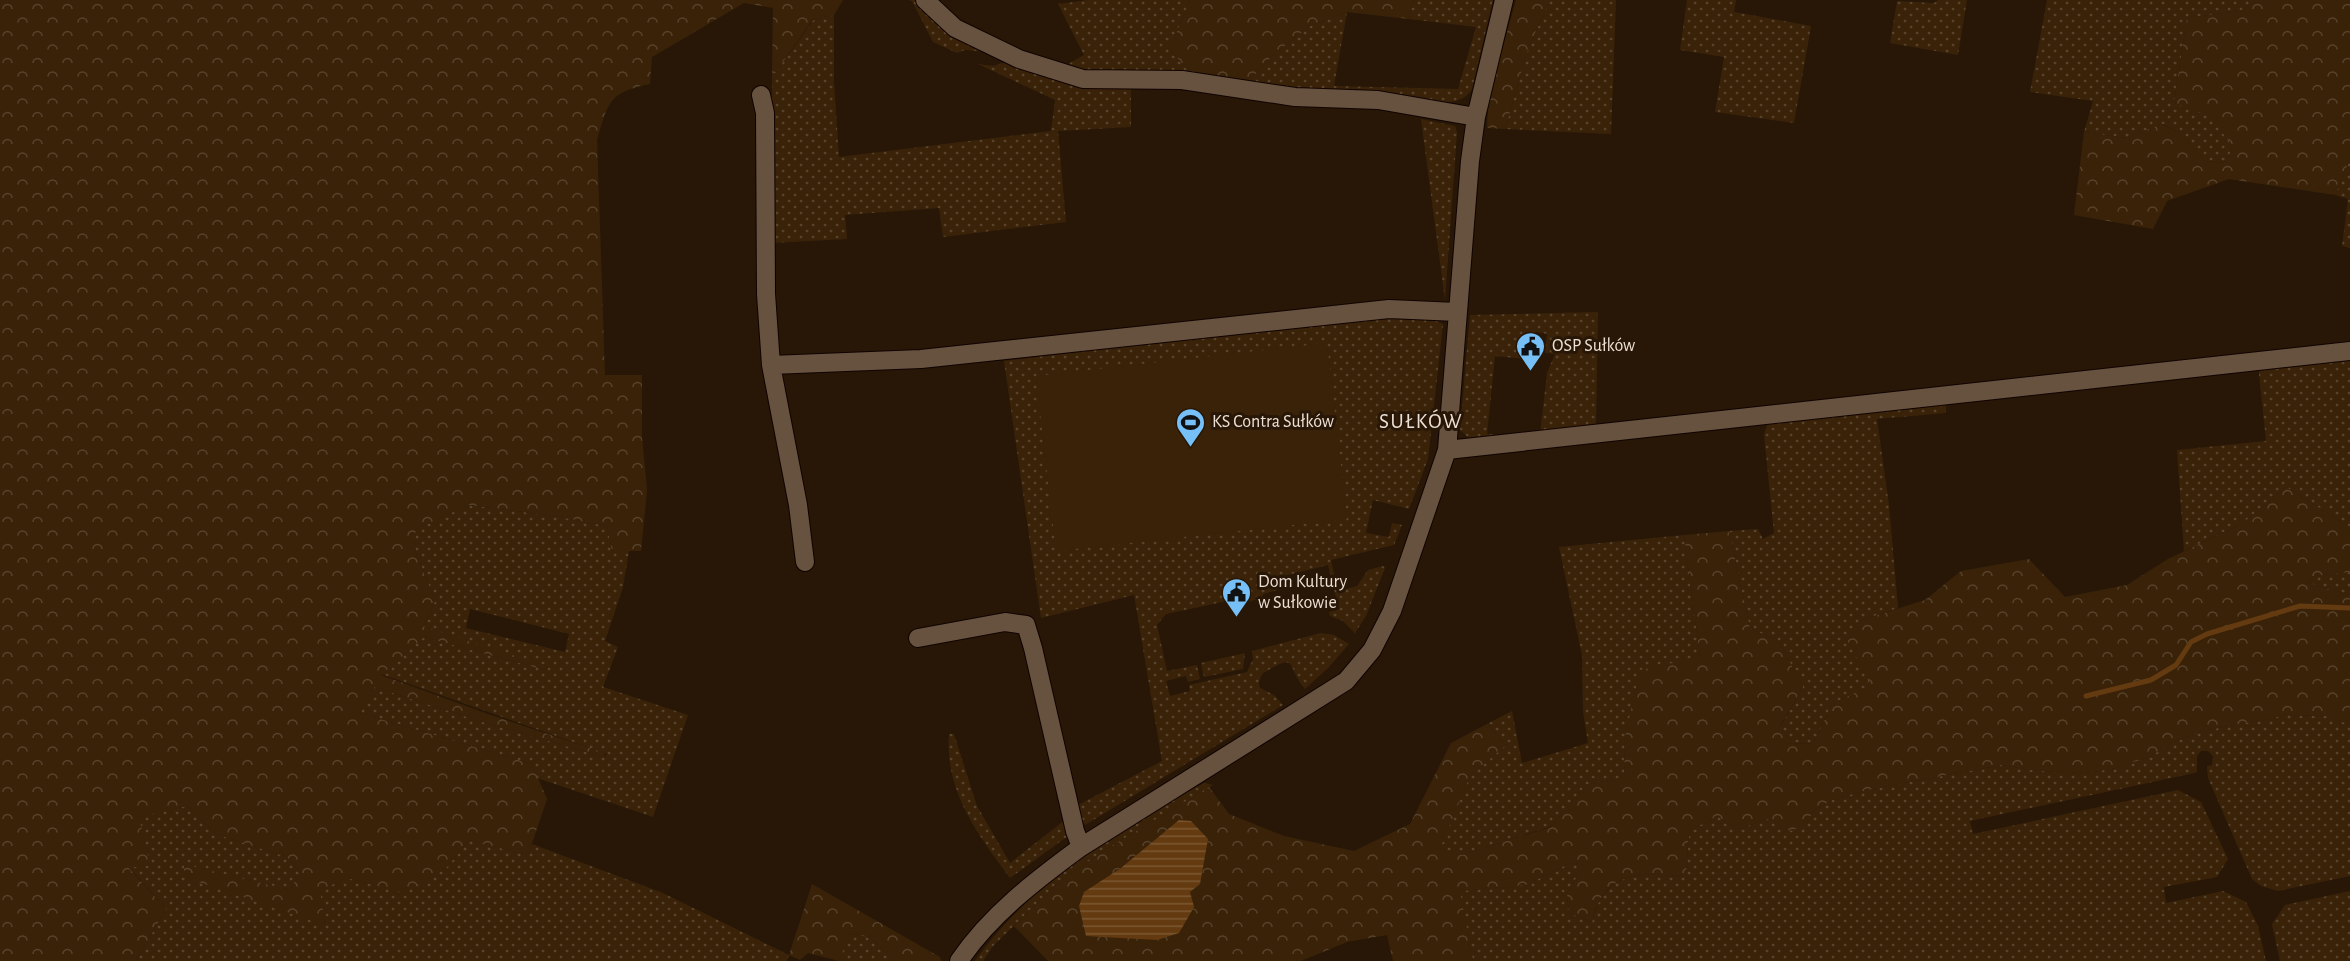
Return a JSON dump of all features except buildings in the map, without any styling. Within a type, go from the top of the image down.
[{"type":"street","points":[[925,0],[955,28],[1019,59],[1083,79],[1182,80],[1295,97],[1378,100],[1476,117]]},
{"type":"street","points":[[959,961],[1001,911],[1049,870],[1081,847],[1346,681],[1372,650],[1392,611],[1447,450],[1469,172],[1476,117],[1503,0]]},
{"type":"street","points":[[761,95],[765,113],[766,294],[771,365],[798,505],[805,562]]},
{"type":"street","points":[[771,365],[921,359],[1389,309],[1457,312]]},
{"type":"street","points":[[1447,450],[2350,351]]},
{"type":"street","points":[[918,638],[1005,622],[1026,625],[1075,831],[1081,847]]},
{"type":"green space","points":[[0,0],[843,0],[834,15],[813,19],[772,78],[773,8],[744,3],[652,57],[650,84],[618,95],[604,116],[597,140],[605,375],[642,375],[642,437],[647,490],[641,551],[612,551],[607,526],[555,516],[468,505],[416,529],[414,548],[435,601],[424,627],[548,666],[545,670],[424,637],[381,675],[605,753],[604,757],[374,687],[360,713],[532,764],[547,799],[528,855],[469,840],[446,868],[404,893],[348,878],[320,890],[325,925],[184,877],[184,864],[290,890],[300,872],[287,857],[216,834],[187,806],[139,817],[150,865],[129,868],[166,909],[136,961],[0,961]]},
{"type":"green space","points":[[908,0],[916,0],[988,52],[965,50],[957,53],[933,42],[912,1]]},
{"type":"green space","points":[[1089,0],[1190,0],[1170,49],[1190,73],[1091,74],[1063,67],[1084,55],[1058,4]]},
{"type":"green space","points":[[1190,0],[1413,0],[1409,19],[1347,12],[1310,26],[1272,56],[1248,82],[1190,73],[1170,49]]},
{"type":"green space","points":[[1413,0],[1493,0],[1472,89],[1465,97],[1451,102],[1434,103],[1248,82],[1272,56],[1310,26],[1347,12],[1334,86],[1458,89],[1476,27],[1409,19]]},
{"type":"green space","points":[[1516,0],[1550,0],[1528,49],[1505,129],[1487,128],[1489,97]]},
{"type":"green space","points":[[1550,0],[1616,0],[1611,134],[1505,129],[1528,49]]},
{"type":"green space","points":[[1687,0],[1736,0],[1734,12],[1811,26],[1794,123],[1715,112],[1724,57],[1680,50]]},
{"type":"green space","points":[[1938,0],[1967,0],[1958,55],[1890,43],[1897,1],[1934,3]]},
{"type":"green space","points":[[2047,0],[2258,0],[2240,11],[2187,18],[2174,103],[2209,115],[2233,146],[2226,163],[2205,161],[2180,133],[2163,124],[2126,138],[2084,132],[2093,101],[2030,92]]},
{"type":"green space","points":[[2258,0],[2350,0],[2350,159],[2335,195],[2229,179],[2167,201],[2153,229],[2074,215],[2084,132],[2126,138],[2162,124],[2180,133],[2205,161],[2226,163],[2233,146],[2209,116],[2174,103],[2187,18],[2240,11]]},
{"type":"green space","points":[[834,15],[834,82],[839,157],[1051,131],[1055,100],[978,64],[993,66],[1009,61],[1131,88],[1131,127],[1058,131],[1066,222],[943,237],[939,208],[845,215],[847,239],[772,243],[772,78],[814,19]]},
{"type":"green space","points":[[1421,119],[1455,126],[1457,132],[1445,300]]},
{"type":"green space","points":[[2350,159],[2350,248],[2342,246],[2348,199],[2335,195]]},
{"type":"green space","points":[[1598,312],[1596,427],[1540,434],[1547,373],[1555,354],[1545,353],[1547,334],[1536,332],[1533,351],[1526,359],[1495,356],[1487,434],[1517,436],[1472,441],[1460,430],[1470,315]]},
{"type":"green space","points":[[1423,315],[1443,324],[1428,459],[1409,509],[1373,500],[1366,533],[1389,537],[1392,523],[1402,525],[1394,545],[1331,560],[1338,591],[1357,586],[1368,570],[1383,566],[1385,568],[1366,616],[1355,633],[1343,621],[1330,616],[1329,612],[1339,609],[1328,565],[1284,576],[1287,587],[1263,594],[1263,598],[1234,605],[1232,600],[1166,614],[1157,625],[1167,671],[1197,665],[1200,679],[1188,682],[1186,676],[1166,681],[1170,696],[1190,691],[1189,685],[1247,672],[1253,659],[1252,651],[1321,633],[1334,635],[1349,644],[1305,689],[1287,662],[1262,674],[1259,682],[1260,688],[1274,695],[1283,705],[1085,825],[1080,818],[1078,805],[1162,761],[1134,595],[1041,618],[1004,361],[1332,320]]},
{"type":"green space","name":"KS Contra Sułków","points":[[1327,343],[1347,519],[1056,551],[1036,376]]},
{"type":"green space","points":[[2350,356],[2350,527],[2286,487],[2243,523],[2184,551],[2177,450],[2266,441],[2258,364]]},
{"type":"green space","points":[[1946,402],[1946,413],[1877,419],[1889,505],[1898,608],[1859,621],[1872,685],[1832,704],[1814,743],[1787,744],[1780,727],[1803,687],[1778,640],[1750,629],[1729,531],[1758,529],[1763,539],[1774,533],[1764,435],[1768,422]]},
{"type":"green space","points":[[2286,487],[2350,527],[2350,572],[2314,576],[2308,583],[2350,595],[2350,725],[2329,716],[2288,715],[2202,731],[2171,743],[2151,756],[2117,768],[2085,773],[2040,771],[2001,765],[1867,790],[1834,799],[1814,810],[1805,826],[1790,831],[1768,819],[1738,829],[1717,816],[1691,830],[1688,840],[1686,876],[1640,875],[1615,883],[1605,892],[1592,922],[1569,913],[1567,893],[1584,865],[1572,862],[1526,885],[1460,891],[1473,961],[1393,961],[1387,935],[1347,942],[1301,961],[1048,961],[1014,926],[1060,881],[1105,850],[1209,787],[1229,814],[1284,836],[1354,851],[1410,824],[1451,743],[1487,724],[1506,745],[1470,776],[1440,849],[1462,855],[1551,827],[1586,785],[1624,777],[1625,737],[1640,670],[1700,657],[1684,535],[1729,531],[1750,629],[1778,640],[1803,687],[1780,726],[1788,744],[1814,743],[1832,704],[1871,685],[1845,636],[1859,621],[1925,600],[1961,571],[2029,559],[2065,597],[2127,585],[2168,559],[2243,523]],"holes":[[[1121,868],[1200,884],[1190,892],[1157,940],[1086,935],[1083,921],[1084,892]]]},
{"type":"green space","points":[[468,505],[555,516],[607,526],[612,551],[629,551],[623,587],[605,641],[618,647],[603,687],[688,715],[653,817],[537,778],[532,764],[360,713],[374,687],[604,757],[607,754],[381,674],[424,637],[545,670],[548,667],[424,627],[435,601],[414,548],[416,529]],"holes":[[[470,609],[569,634],[565,652],[466,628]]]},
{"type":"green space","points":[[1684,535],[1700,657],[1625,737],[1624,777],[1586,785],[1552,826],[1462,855],[1439,849],[1470,776],[1506,745],[1487,724],[1512,711],[1522,763],[1588,743],[1583,712],[1582,655],[1559,547]]},
{"type":"green space","points":[[2350,572],[2350,595],[2308,583],[2314,576]]},
{"type":"green space","points":[[1245,653],[1243,669],[1204,677],[1201,663]]},
{"type":"green space","points":[[2288,715],[2329,716],[2350,725],[2350,876],[2278,891],[2261,886],[2252,879],[2208,778],[2207,766],[2212,765],[2213,756],[2208,751],[2201,751],[2197,756],[2197,772],[1970,821],[1973,834],[2178,790],[2201,802],[2228,859],[2217,877],[2164,887],[2166,903],[2223,891],[2246,902],[2258,926],[2266,961],[1473,961],[1459,891],[1526,885],[1572,862],[1584,865],[1567,893],[1569,913],[1592,922],[1598,904],[1616,883],[1640,875],[1686,876],[1688,840],[1691,830],[1717,816],[1738,829],[1768,819],[1805,826],[1814,810],[1834,799],[1867,790],[2001,765],[2040,771],[2085,773],[2117,768],[2151,756],[2171,743],[2202,731]]},
{"type":"green space","points":[[949,734],[954,734],[977,806],[1010,863],[1065,820],[1068,836],[1010,878],[975,828],[958,793],[952,775]]},
{"type":"green space","points":[[1205,783],[1213,785],[1105,850],[1060,881],[993,946],[983,961],[975,961],[1010,919],[1050,882],[1141,819]]},
{"type":"green space","points":[[187,806],[216,834],[287,857],[300,872],[290,890],[184,865],[325,924],[319,890],[347,878],[404,892],[446,868],[469,840],[528,855],[532,844],[663,893],[789,955],[787,961],[136,961],[166,909],[129,867],[150,865],[138,816]]},
{"type":"green space","points":[[812,884],[940,957],[941,961],[895,961],[869,937],[850,934],[839,961],[808,953],[800,960],[789,955]]},
{"type":"green space","points":[[2350,891],[2350,961],[2280,961],[2272,924],[2285,905]]},
{"type":"green space","points":[[849,934],[869,937],[895,961],[839,961]]},
{"type":"shaded area","points":[[1179,820],[1191,821],[1208,839],[1200,884],[1190,892],[1194,907],[1179,933],[1157,940],[1086,936],[1079,906],[1084,892],[1121,868]]},
{"type":"waterway","points":[[2086,696],[2151,680],[2176,665],[2191,642],[2207,634],[2300,606],[2350,608]]},
{"type":"place","name":"OSP Sułków","points":[[1531,372]]},
{"type":"place","name":"KS Contra Sułków","points":[[1191,448]]},
{"type":"place","name":"Dom Kultury w Sułkowie","points":[[1237,618]]},
{"type":"district","name":"SUŁKÓW","points":[[1421,421]]}]
